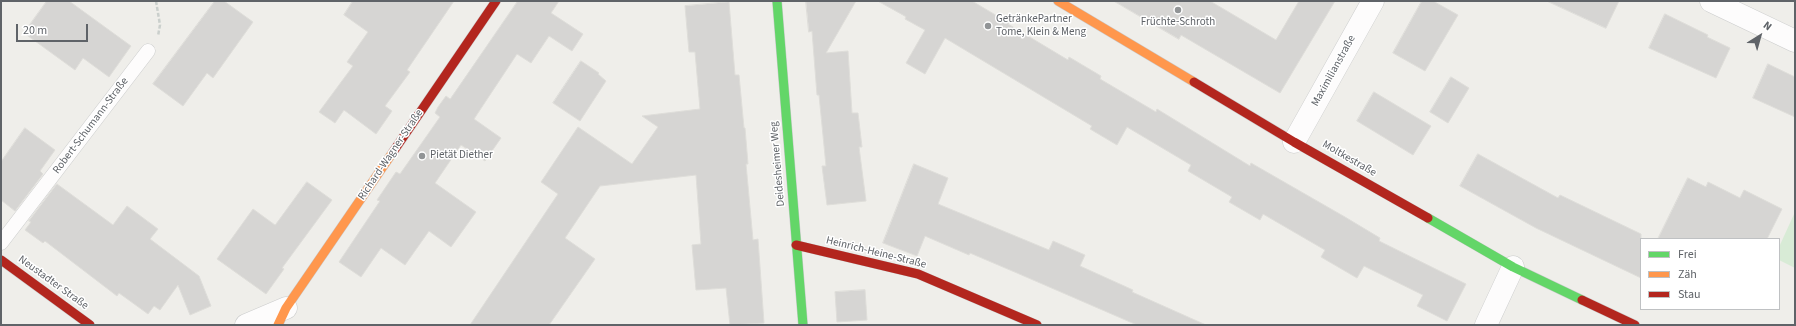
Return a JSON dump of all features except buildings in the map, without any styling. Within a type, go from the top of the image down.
[{"type":"street","name":"Richard-Wagner-Straße","points":[[246,325],[282,317],[496,1]]},
{"type":"street","name":"Deidesheimer Weg","points":[[777,1],[803,325]]},
{"type":"street","name":"Moltkestraße","points":[[1058,1],[1294,142],[1513,266],[1635,325]]},
{"type":"street","name":"Maximilianstraße","points":[[1294,142],[1373,1]]},
{"type":"street","points":[[1716,2],[1795,41]]},
{"type":"street","name":"Heinrich-Heine-Straße","points":[[796,245],[918,274],[1037,325]]},
{"type":"street","name":"Neustadter Straße","points":[[1,260],[90,325]]},
{"type":"street","points":[[1486,325],[1513,266]]},
{"type":"lane","name":"Robert-Schumann-Straße","points":[[1,243],[148,51]]},
{"type":"path","points":[[148,51],[158,38],[160,25],[156,1]]},
{"type":"green space","points":[[1795,212],[1795,268],[1780,260],[1780,245]]},
{"type":"traffic: fast","points":[[777,1],[803,325]]},
{"type":"traffic: fast","points":[[1428,218],[1513,267],[1582,300]]},
{"type":"traffic: slow","points":[[1058,1],[1194,82]]},
{"type":"traffic: slow","points":[[278,325],[286,308],[393,152]]},
{"type":"traffic: jam","points":[[393,152],[496,1]]},
{"type":"traffic: jam","points":[[1194,82],[1294,142],[1428,218]]},
{"type":"traffic: jam","points":[[796,245],[918,274],[1037,325]]},
{"type":"traffic: jam","points":[[1,260],[90,325]]},
{"type":"traffic: jam","points":[[1582,300],[1635,325]]},
{"type":"place","name":"Früchte-Schroth","points":[[1178,10]]},
{"type":"place","name":"GetränkePartner Tome, Klein & Meng","points":[[988,26]]},
{"type":"place","name":"Pietät Diether","points":[[422,156]]}]
